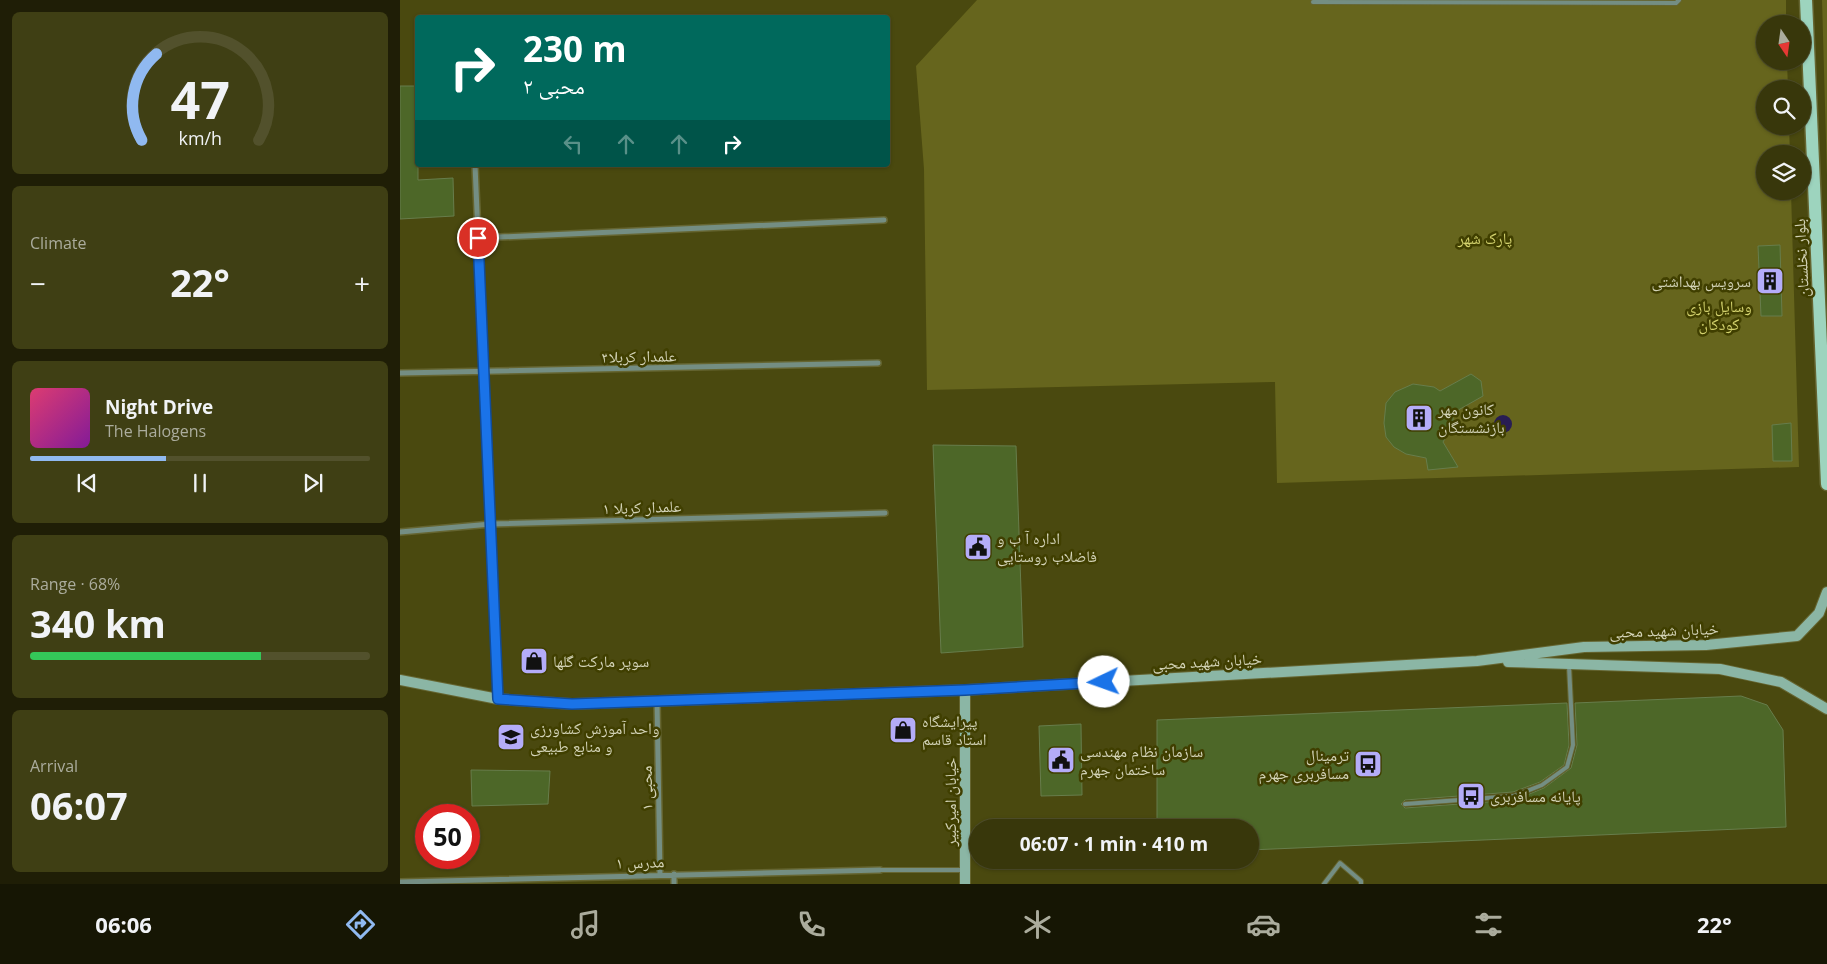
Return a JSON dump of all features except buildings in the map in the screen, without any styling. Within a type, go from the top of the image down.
[{"type":"main road","name":"بلوار نخلستان","points":[[1806,0],[1827,484]]},
{"type":"main road","name":"خیابان شهید محبی","points":[[400,680],[498,699],[572,704],[965,690],[1478,661],[1584,647],[1706,645],[1797,636],[1819,613],[1827,592]]},
{"type":"main road","name":"خیابان شهید محبی","points":[[1478,661],[1720,669],[1781,682],[1827,709]]},
{"type":"main road","name":"خیابان امیرکبیر","points":[[965,690],[965,884]]},
{"type":"street","points":[[475,167],[498,699]]},
{"type":"street","points":[[478,238],[884,220]]},
{"type":"street","name":"علمدار کربلا۳","points":[[400,372],[484,372],[878,363]]},
{"type":"street","name":"علمدار کربلا ۱","points":[[400,532],[491,524],[885,513]]},
{"type":"street","name":"محبی ۱","points":[[657,701],[660,874]]},
{"type":"street","name":"مدرس ۱","points":[[400,882],[880,870]]},
{"type":"street","points":[[674,874],[674,884]]},
{"type":"lane","points":[[1313,2],[1676,3],[1679,0]]},
{"type":"lane","points":[[1405,804],[1514,796],[1542,785],[1567,767],[1573,745],[1569,664]]},
{"type":"lane","points":[[1324,884],[1340,863],[1361,881],[1361,884]]},
{"type":"lane","points":[[880,870],[965,870]]},
{"type":"green space","name":"پارک شهر","points":[[977,0],[1786,0],[1786,15],[1756,15],[1756,70],[1787,70],[1788,80],[1756,80],[1756,135],[1789,135],[1790,145],[1756,145],[1756,200],[1791,200],[1799,467],[1277,483],[1275,382],[927,390],[924,169],[916,66]]},
{"type":"green space","points":[[1822,0],[1827,0],[1827,176]]},
{"type":"shaded area","points":[[1499,415],[1507,415],[1512,420],[1510,431],[1499,433],[1494,428],[1494,420]]},
{"type":"place","name":"سرویس بهداشتی","points":[[1770,281]]},
{"type":"place","name":"کانون مهر بازنشستگان","points":[[1419,418]]},
{"type":"place","name":"اداره آ ب و فاضلاب روستایی","points":[[978,547]]},
{"type":"place","name":"سوپر مارکت گلها","points":[[534,661]]},
{"type":"place","name":"پیرایشگاه استاد قاسم","points":[[903,730]]},
{"type":"place","name":"واحد آموزش کشاورزی و منابع طبیعی","points":[[511,737]]},
{"type":"place","name":"سازمان نظام مهندسی ساختمان جهرم","points":[[1061,760]]},
{"type":"place","name":"ترمینال مسافربری جهرم","points":[[1368,764]]},
{"type":"place","name":"پایانه مسافربری","points":[[1471,796]]},
{"type":"route","points":[[478,238],[498,699],[572,704],[965,690],[1104,682]]},
{"type":"park label","name":"وسایل بازی کودکان","points":[[1719,315]]}]
